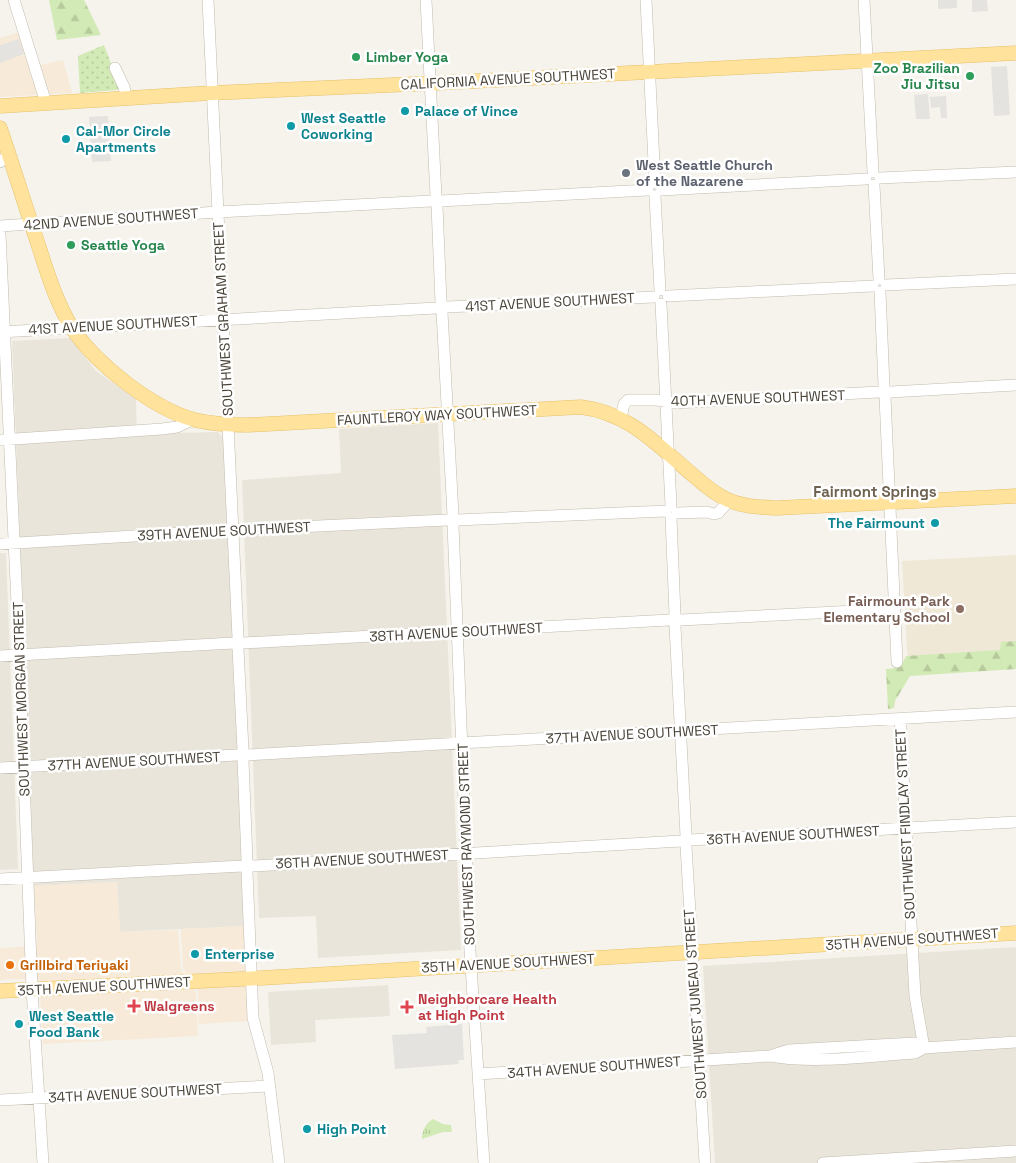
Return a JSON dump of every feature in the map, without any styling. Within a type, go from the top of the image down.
[{"type":"main road","name":"CALIFORNIA AVENUE SOUTHWEST","points":[[0,106],[211,93],[1016,53]]},
{"type":"main road","name":"FAUNTLEROY WAY SOUTHWEST","points":[[0,128],[4,158],[31,224],[49,277],[72,328],[108,369],[146,396],[170,410],[194,420],[228,425],[268,424],[578,407],[593,409],[621,418],[647,436],[706,486],[729,501],[746,506],[777,508],[1016,496]]},
{"type":"main road","name":"35TH AVENUE SOUTHWEST","points":[[0,991],[692,953],[1016,933]]},
{"type":"street","points":[[14,0],[46,103]]},
{"type":"street","name":"SOUTHWEST GRAHAM STREET","points":[[208,0],[211,93],[234,530],[253,1018],[268,1073],[279,1163]]},
{"type":"street","name":"SOUTHWEST RAYMOND STREET","points":[[426,0],[448,414],[471,964],[484,1163]]},
{"type":"street","name":"SOUTHWEST JUNEAU STREET","points":[[646,0],[686,841],[705,1163]]},
{"type":"street","points":[[864,0],[897,662]]},
{"type":"street","points":[[115,68],[127,98]]},
{"type":"street","name":"42ND AVENUE SOUTHWEST","points":[[0,226],[218,212],[1016,172]]},
{"type":"street","name":"SOUTHWEST MORGAN STREET","points":[[0,234],[5,440],[14,543],[20,655],[32,989],[43,1163]]},
{"type":"street","name":"41ST AVENUE SOUTHWEST","points":[[2,332],[223,318],[1016,279]]},
{"type":"street","name":"40TH AVENUE SOUTHWEST","points":[[621,418],[624,404],[628,400],[657,400],[675,403],[1016,385]]},
{"type":"street","points":[[162,429],[168,421],[170,410]]},
{"type":"street","points":[[5,440],[162,429],[177,427],[194,420]]},
{"type":"street","name":"39TH AVENUE SOUTHWEST","points":[[0,544],[234,530],[452,520],[671,512],[707,512],[714,514],[718,513],[729,501]]},
{"type":"street","name":"38TH AVENUE SOUTHWEST","points":[[0,656],[895,609]]},
{"type":"street","name":"37TH AVENUE SOUTHWEST","points":[[0,768],[1016,712]]},
{"type":"street","name":"SOUTHWEST FINDLAY STREET","points":[[900,718],[914,996],[924,1048]]},
{"type":"street","name":"36TH AVENUE SOUTHWEST","points":[[0,879],[1016,822]]},
{"type":"street","name":"34TH AVENUE SOUTHWEST","points":[[478,1074],[770,1056],[787,1059],[834,1059],[914,1053],[924,1048],[1016,1042]]},
{"type":"street","name":"34TH AVENUE SOUTHWEST","points":[[0,1100],[269,1086]]},
{"type":"street","points":[[823,1163],[1016,1151]]},
{"type":"shaded area","points":[[938,0],[957,0],[957,8],[938,9]]},
{"type":"shaded area","points":[[972,0],[987,0],[988,11],[972,12]]},
{"type":"shaded area","points":[[20,32],[31,67],[63,60],[72,93],[0,97],[0,38]]},
{"type":"shaded area","points":[[19,39],[24,54],[0,63],[0,45]]},
{"type":"shaded area","points":[[1007,66],[1010,115],[994,116],[991,67]]},
{"type":"shaded area","points":[[928,94],[930,119],[916,119],[914,95]]},
{"type":"shaded area","points":[[946,96],[947,118],[941,118],[940,107],[931,108],[930,97]]},
{"type":"shaded area","points":[[108,116],[111,161],[92,162],[89,117]]},
{"type":"shaded area","points":[[70,338],[96,371],[136,399],[137,434],[218,432],[224,439],[245,926],[120,932],[117,882],[34,886],[12,341]]},
{"type":"shaded area","points":[[438,423],[461,950],[318,958],[316,916],[259,918],[242,480],[341,473],[339,429]]},
{"type":"shaded area","points":[[0,553],[6,553],[18,869],[0,870]]},
{"type":"shaded area","name":"Fairmount Park Elementary School","points":[[1016,555],[1016,657],[908,663],[902,561]]},
{"type":"shaded area","points":[[117,882],[120,932],[178,930],[181,970],[196,992],[198,1036],[43,1044],[39,978],[0,980],[0,948],[37,946],[34,886]]},
{"type":"shaded area","points":[[245,926],[249,1021],[199,1024],[198,991],[183,969],[181,929]]},
{"type":"shaded area","points":[[1016,947],[1016,1163],[715,1163],[703,966]]},
{"type":"shaded area","points":[[388,985],[390,1016],[315,1020],[316,1042],[271,1045],[268,992]]},
{"type":"shaded area","points":[[462,1024],[464,1060],[458,1060],[459,1064],[395,1069],[392,1035],[427,1033],[426,1027]]},
{"type":"green space","points":[[49,0],[84,0],[101,35],[57,40]]},
{"type":"green space","points":[[104,45],[119,84],[118,89],[80,93],[78,56]]},
{"type":"green space","points":[[1016,641],[1016,669],[910,676],[895,701],[894,708],[888,709],[886,669],[898,666],[906,656],[1000,650],[1001,642]]},
{"type":"green space","points":[[433,1119],[443,1124],[451,1125],[452,1132],[443,1132],[422,1139],[425,1127]]},
{"type":"place","name":"Limber Yoga","points":[[356,57]]},
{"type":"place","name":"Zoo Brazilian Jiu Jitsu","points":[[970,76]]},
{"type":"place","name":"Palace of Vince","points":[[405,111]]},
{"type":"place","name":"West Seattle Coworking","points":[[291,126]]},
{"type":"place","name":"Cal-Mor Circle Apartments","points":[[66,139]]},
{"type":"place","name":"West Seattle Church of the Nazarene","points":[[626,173]]},
{"type":"place","name":"Seattle Yoga","points":[[71,245]]},
{"type":"place","name":"The Fairmount","points":[[935,523]]},
{"type":"place","name":"Fairmount Park Elementary School","points":[[960,609]]},
{"type":"place","name":"Enterprise","points":[[195,954]]},
{"type":"place","name":"Grillbird Teriyaki","points":[[10,965]]},
{"type":"place","name":"Walgreens","points":[[134,1006]]},
{"type":"place","name":"Neighborcare Health at High Point","points":[[407,1007]]},
{"type":"place","name":"West Seattle Food Bank","points":[[19,1024]]},
{"type":"place","name":"High Point","points":[[307,1129]]},
{"type":"district","name":"Fairmont Springs","points":[[875,491]]}]
